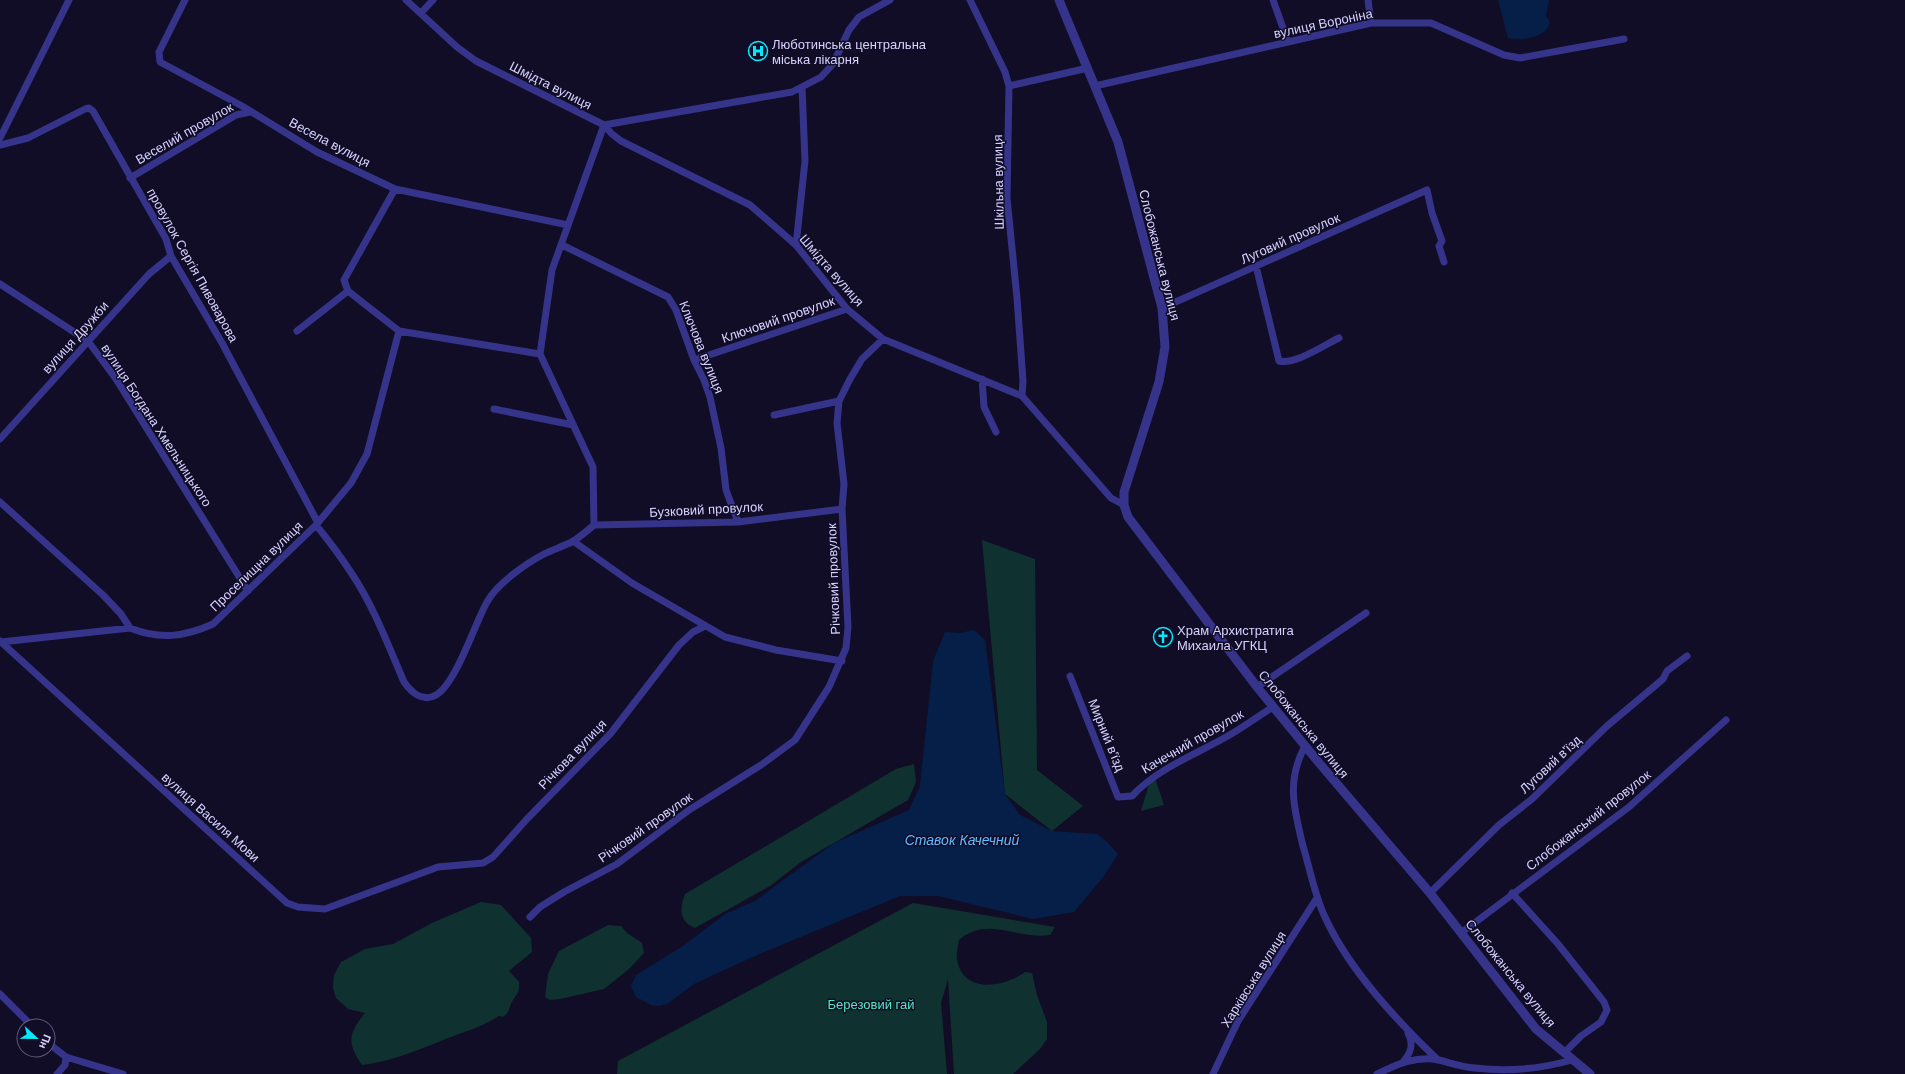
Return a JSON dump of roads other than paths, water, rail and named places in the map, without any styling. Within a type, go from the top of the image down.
[{"type":"street","points":[[0,138],[69,0]]},
{"type":"street","name":"Весела вулиця","points":[[186,0],[159,52],[160,62],[250,112],[317,152],[395,189],[568,225]]},
{"type":"street","name":"Шмідта вулиця","points":[[406,0],[457,47],[476,61],[604,125],[621,141],[750,205],[796,245],[847,309],[883,339],[1022,396],[1111,498],[1124,505]]},
{"type":"street","points":[[421,13],[432,0]]},
{"type":"street","points":[[842,661],[776,650],[738,641],[705,626],[632,583],[573,541],[594,525],[593,467],[540,354],[552,270],[604,125],[792,92],[821,77],[833,64],[849,30],[859,18],[890,0]]},
{"type":"street","name":"Шкільна вулиця","points":[[970,0],[1005,72],[1009,86],[1007,198],[1019,328],[1023,381],[1022,396]]},
{"type":"street","name":"Слобожанська вулиця","points":[[1059,0],[1118,142],[1162,308],[1165,348],[1162,364],[1155,398],[1127,480],[1124,496],[1124,505],[1131,521],[1257,687],[1305,746],[1430,892],[1536,1029],[1590,1074]]},
{"type":"street","points":[[1273,0],[1288,42]]},
{"type":"street","points":[[1368,0],[1371,23]]},
{"type":"street","name":"вулиця Вороніна","points":[[1095,86],[1371,23],[1431,23],[1504,54],[1520,58],[1624,39]]},
{"type":"street","points":[[1009,86],[1088,68]]},
{"type":"street","points":[[796,245],[806,161],[802,87]]},
{"type":"street","name":"провулок Сергія Пивоварова","points":[[0,145],[28,138],[89,108],[93,111],[166,239],[172,256],[222,343],[317,524],[362,591],[376,617],[404,682],[409,690],[424,698],[431,697],[443,690],[467,648],[486,603],[496,589],[534,560],[573,541]]},
{"type":"street","name":"Веселий провулок","points":[[130,178],[236,115],[250,112]]},
{"type":"street","points":[[395,189],[344,280],[348,291],[398,331],[540,354]]},
{"type":"street","name":"Луговий провулок","points":[[1162,308],[1427,190],[1432,213],[1442,241],[1440,246],[1444,262]]},
{"type":"street","name":"Ключова вулиця","points":[[562,245],[668,297],[676,310],[694,360],[704,380],[710,397],[721,448],[726,490],[738,522]]},
{"type":"street","name":"вулиця Дружби","points":[[0,439],[149,274],[172,256]]},
{"type":"street","points":[[1256,266],[1279,361],[1284,362],[1294,360],[1339,338]]},
{"type":"street","name":"вулиця Богдана Хмельницького","points":[[0,284],[88,341],[116,379],[248,591]]},
{"type":"street","points":[[297,331],[348,291]]},
{"type":"street","name":"Ключовий провулок","points":[[694,360],[847,309]]},
{"type":"street","name":"Проселищна вулиця","points":[[1,642],[130,628],[147,634],[172,636],[197,631],[213,624],[317,524],[351,483],[367,454],[398,331]]},
{"type":"street","name":"Річковий провулок","points":[[530,917],[540,906],[617,864],[689,810],[761,765],[795,740],[829,687],[842,661],[846,648],[848,606],[842,509],[844,484],[837,423],[839,401],[850,378],[862,359],[883,339]]},
{"type":"street","points":[[982,379],[984,406],[996,432]]},
{"type":"street","points":[[774,415],[839,401]]},
{"type":"street","points":[[494,409],[573,425]]},
{"type":"street","points":[[0,502],[103,595],[121,614],[130,628]]},
{"type":"street","name":"Бузковий провулок","points":[[594,525],[738,522],[842,509]]},
{"type":"street","points":[[1257,687],[1366,613]]},
{"type":"street","name":"Річкова вулиця","points":[[438,867],[483,864],[493,857],[537,808],[611,733],[679,645],[693,632],[705,626]]},
{"type":"street","name":"вулиця Василя Мови","points":[[1,642],[287,903],[305,909],[325,909],[438,867]]},
{"type":"street","name":"Луговий в'їзд","points":[[1430,892],[1499,825],[1532,799],[1607,726],[1663,679],[1666,671],[1688,656]]},
{"type":"street","name":"Мирний в'їзд","points":[[1070,676],[1118,797],[1126,796]]},
{"type":"street","name":"Качечний провулок","points":[[1126,796],[1132,796],[1143,785],[1158,774],[1226,736],[1273,707]]},
{"type":"street","name":"Слобожанський провулок","points":[[1461,933],[1512,893],[1629,807],[1726,720]]},
{"type":"street","points":[[1305,746],[1296,761],[1292,781],[1295,816],[1317,898],[1338,944],[1347,958],[1407,1031],[1438,1060]]},
{"type":"street","points":[[1512,893],[1558,944],[1604,1002],[1607,1010],[1601,1022],[1581,1036],[1564,1053]]},
{"type":"street","name":"Харківська вулиця","points":[[1213,1074],[1238,1021],[1317,898]]},
{"type":"street","points":[[0,994],[24,1018]]},
{"type":"street","points":[[1403,1062],[1411,1050],[1412,1044],[1407,1031]]},
{"type":"street","points":[[56,1049],[66,1057],[123,1074]]},
{"type":"street","points":[[57,1074],[65,1065],[66,1057]]},
{"type":"street","points":[[1377,1074],[1403,1062],[1422,1059],[1438,1060],[1457,1066],[1476,1069],[1534,1071],[1572,1060]]},
{"type":"water","points":[[1498,0],[1549,0],[1546,16],[1550,22],[1548,28],[1539,35],[1533,37],[1520,39],[1508,38]]},
{"type":"water","name":"Ставок Качечний","points":[[974,630],[985,640],[1005,794],[1020,815],[1052,831],[1097,834],[1118,854],[1104,876],[1074,912],[1033,919],[938,896],[900,896],[757,955],[694,984],[667,1004],[659,1006],[651,1005],[636,997],[631,986],[636,975],[683,946],[725,914],[755,901],[834,843],[909,810],[920,786],[933,661],[945,632],[960,633]]},
{"type":"place","name":"Люботинська центральна міська лікарня","points":[[758,51]]},
{"type":"place","name":"Храм Архистратига Михаила УГКЦ","points":[[1163,637]]},
{"type":"park label","name":"Березовий гай","points":[[871,1004]]}]
